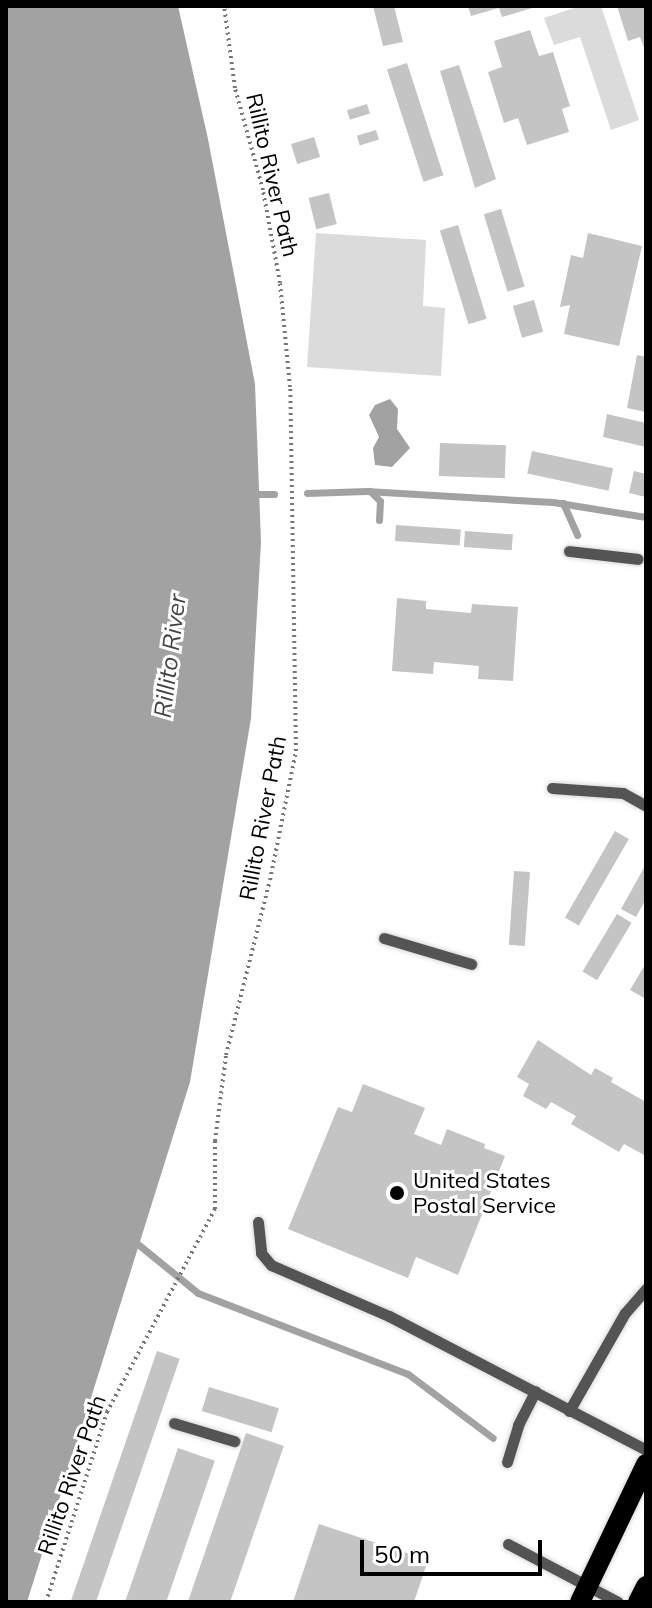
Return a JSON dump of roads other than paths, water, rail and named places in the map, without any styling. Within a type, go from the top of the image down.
[{"type":"main road","points":[[583,1595],[646,1464]]},
{"type":"main road","points":[[638,1602],[646,1586]]},
{"type":"lane","points":[[569,551],[638,559]]},
{"type":"lane","points":[[552,788],[623,793],[646,806]]},
{"type":"lane","points":[[384,938],[471,964]]},
{"type":"lane","points":[[258,1222],[261,1253],[271,1265],[389,1316],[646,1450]]},
{"type":"lane","points":[[569,1411],[625,1313],[646,1289]]},
{"type":"lane","points":[[507,1462],[518,1425],[535,1391]]},
{"type":"lane","points":[[174,1423],[234,1441]]},
{"type":"lane","points":[[508,1544],[583,1595],[618,1602]]},
{"type":"water","name":"Rillito River","points":[[6,6],[178,6],[208,139],[255,384],[261,542],[251,718],[190,1082],[27,1602],[6,1602]]},
{"type":"water","points":[[390,399],[398,409],[397,429],[410,448],[392,467],[375,465],[373,448],[379,437],[369,415],[375,405]]},
{"type":"waterway","points":[[307,493],[366,491],[553,502],[646,517]]},
{"type":"waterway","points":[[370,491],[380,501],[379,520]]},
{"type":"waterway","points":[[253,494],[274,494]]},
{"type":"waterway","points":[[563,503],[577,535]]},
{"type":"waterway","points":[[134,1241],[198,1293],[408,1374],[493,1438]]},
{"type":"place","name":"United States Postal Service","points":[[397,1193]]}]
